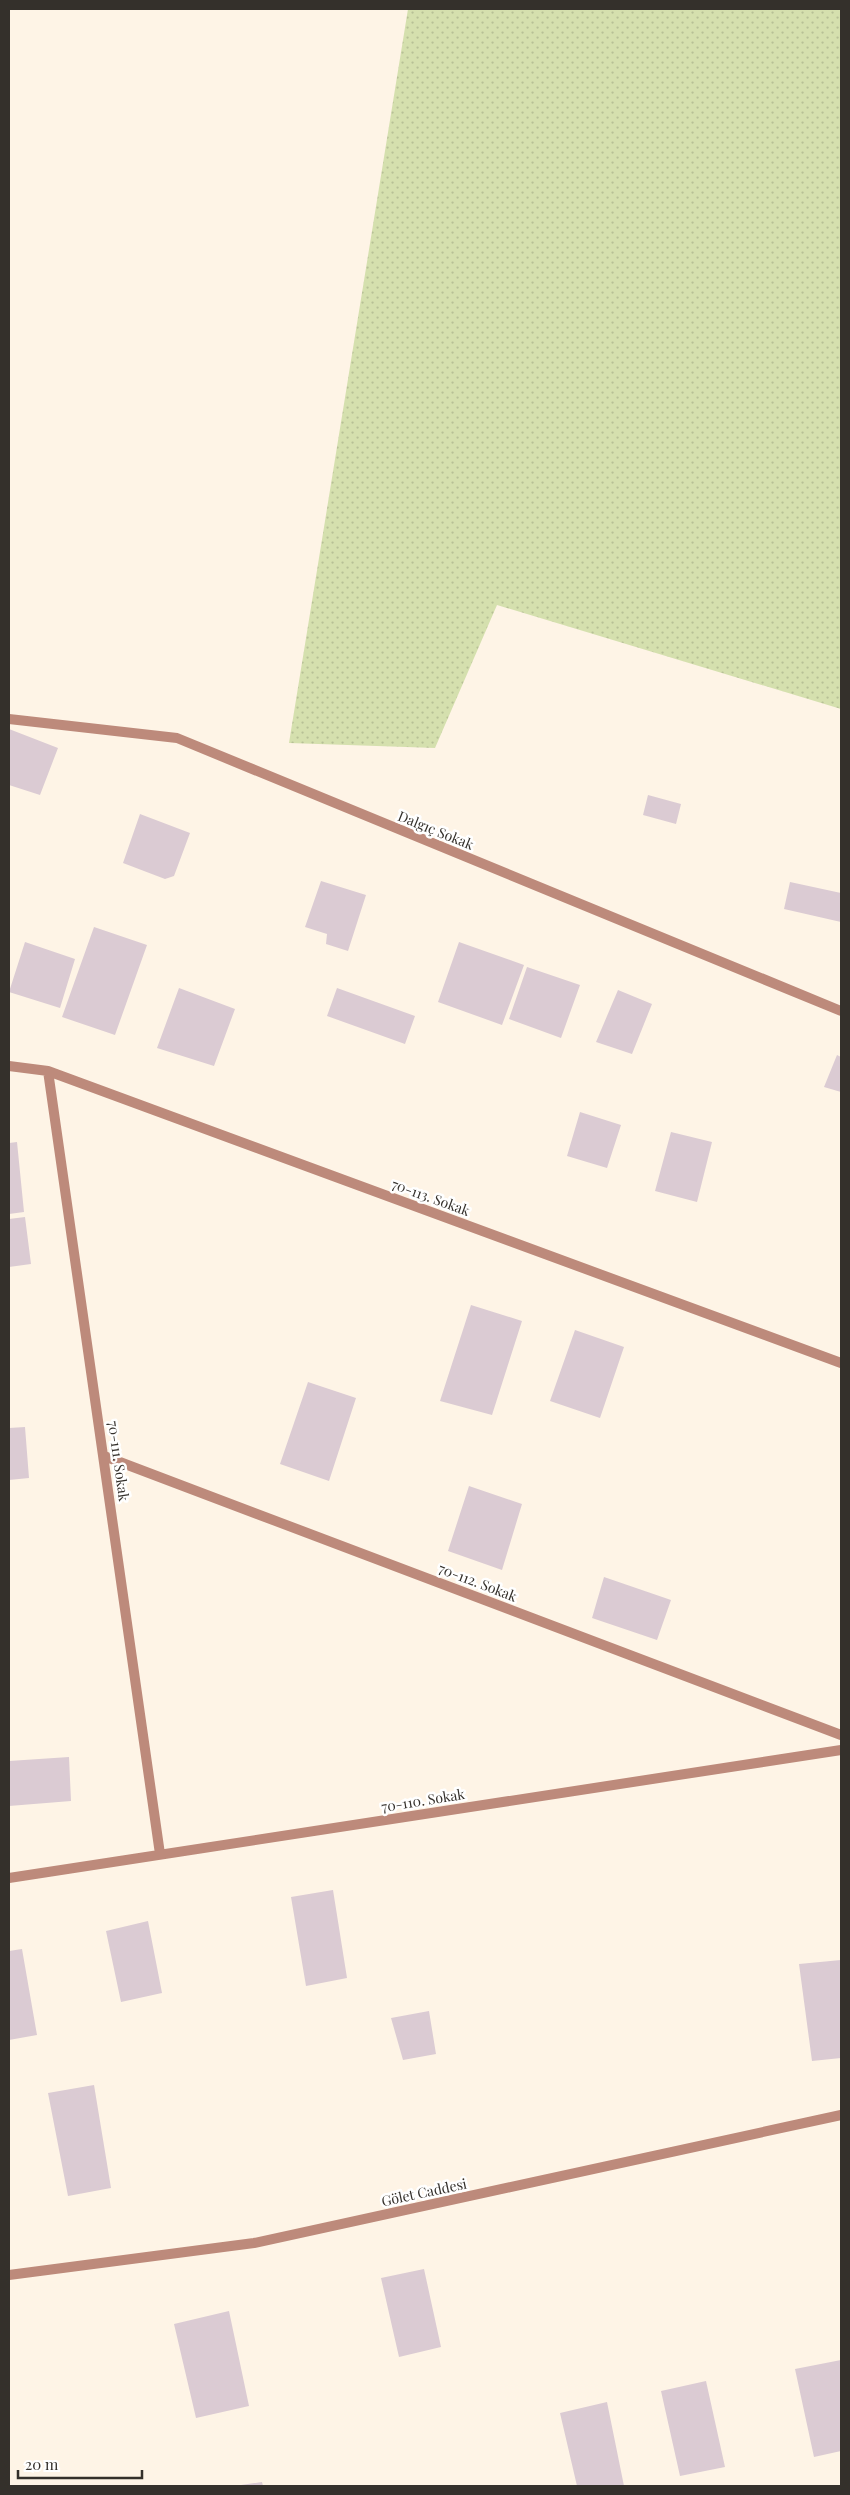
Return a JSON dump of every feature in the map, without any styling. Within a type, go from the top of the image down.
[{"type":"street","name":"Dalgıç Sokak","points":[[9,719],[177,738],[841,1011]]},
{"type":"street","name":"70-113. Sokak","points":[[9,1066],[48,1071],[841,1363]]},
{"type":"street","name":"70-111. Sokak","points":[[48,1071],[160,1854]]},
{"type":"street","name":"70-112. Sokak","points":[[104,1456],[841,1735]]},
{"type":"street","name":"70-110. Sokak","points":[[9,1878],[841,1750]]},
{"type":"street","name":"Gölet Caddesi","points":[[9,2275],[254,2243],[841,2115]]},
{"type":"green space","points":[[408,9],[841,9],[841,709],[497,605],[435,748],[289,743]]},
{"type":"building","points":[[9,729],[58,748],[40,795],[9,785]]},
{"type":"building","points":[[648,795],[681,804],[676,824],[643,815]]},
{"type":"building","points":[[140,814],[190,833],[174,876],[165,879],[123,863]]},
{"type":"building","points":[[321,881],[366,895],[348,951],[326,944],[327,934],[305,927]]},
{"type":"building","points":[[790,882],[841,893],[841,922],[784,909]]},
{"type":"building","points":[[94,927],[147,945],[115,1035],[62,1017]]},
{"type":"building","points":[[25,942],[75,959],[60,1008],[9,992]]},
{"type":"building","points":[[459,942],[524,965],[502,1025],[438,1002]]},
{"type":"building","points":[[527,967],[580,985],[561,1038],[509,1019]]},
{"type":"building","points":[[179,988],[235,1009],[214,1066],[157,1048]]},
{"type":"building","points":[[337,988],[415,1016],[405,1044],[327,1016]]},
{"type":"building","points":[[618,990],[652,1004],[632,1054],[596,1042]]},
{"type":"building","points":[[837,1055],[841,1057],[841,1092],[824,1087]]},
{"type":"building","points":[[580,1112],[621,1125],[607,1168],[567,1156]]},
{"type":"building","points":[[671,1132],[712,1142],[697,1202],[655,1191]]},
{"type":"building","points":[[17,1142],[24,1212],[9,1214],[9,1143]]},
{"type":"building","points":[[25,1217],[31,1264],[9,1267],[9,1219]]},
{"type":"building","points":[[471,1305],[522,1321],[492,1415],[440,1401]]},
{"type":"building","points":[[575,1330],[624,1347],[600,1418],[550,1401]]},
{"type":"building","points":[[308,1382],[356,1398],[329,1481],[280,1464]]},
{"type":"building","points":[[25,1427],[29,1478],[9,1480],[9,1428]]},
{"type":"building","points":[[469,1486],[522,1504],[502,1570],[448,1551]]},
{"type":"building","points":[[604,1577],[671,1600],[657,1640],[592,1618]]},
{"type":"building","points":[[69,1757],[71,1801],[9,1806],[9,1761]]},
{"type":"building","points":[[333,1890],[347,1978],[306,1986],[291,1897]]},
{"type":"building","points":[[148,1921],[162,1993],[121,2002],[106,1931]]},
{"type":"building","points":[[22,1949],[37,2035],[9,2040],[9,1951]]},
{"type":"building","points":[[841,1960],[841,2058],[812,2061],[799,1964]]},
{"type":"building","points":[[429,2011],[436,2054],[403,2060],[391,2018]]},
{"type":"building","points":[[94,2085],[111,2188],[68,2196],[48,2093]]},
{"type":"building","points":[[424,2269],[441,2347],[399,2357],[381,2278]]},
{"type":"building","points":[[229,2311],[249,2406],[196,2418],[174,2324]]},
{"type":"building","points":[[841,2360],[841,2451],[814,2457],[795,2369]]},
{"type":"building","points":[[706,2381],[725,2467],[680,2476],[661,2391]]},
{"type":"building","points":[[607,2402],[624,2486],[577,2486],[560,2413]]},
{"type":"building","points":[[262,2482],[263,2486],[241,2486],[241,2485]]}]
